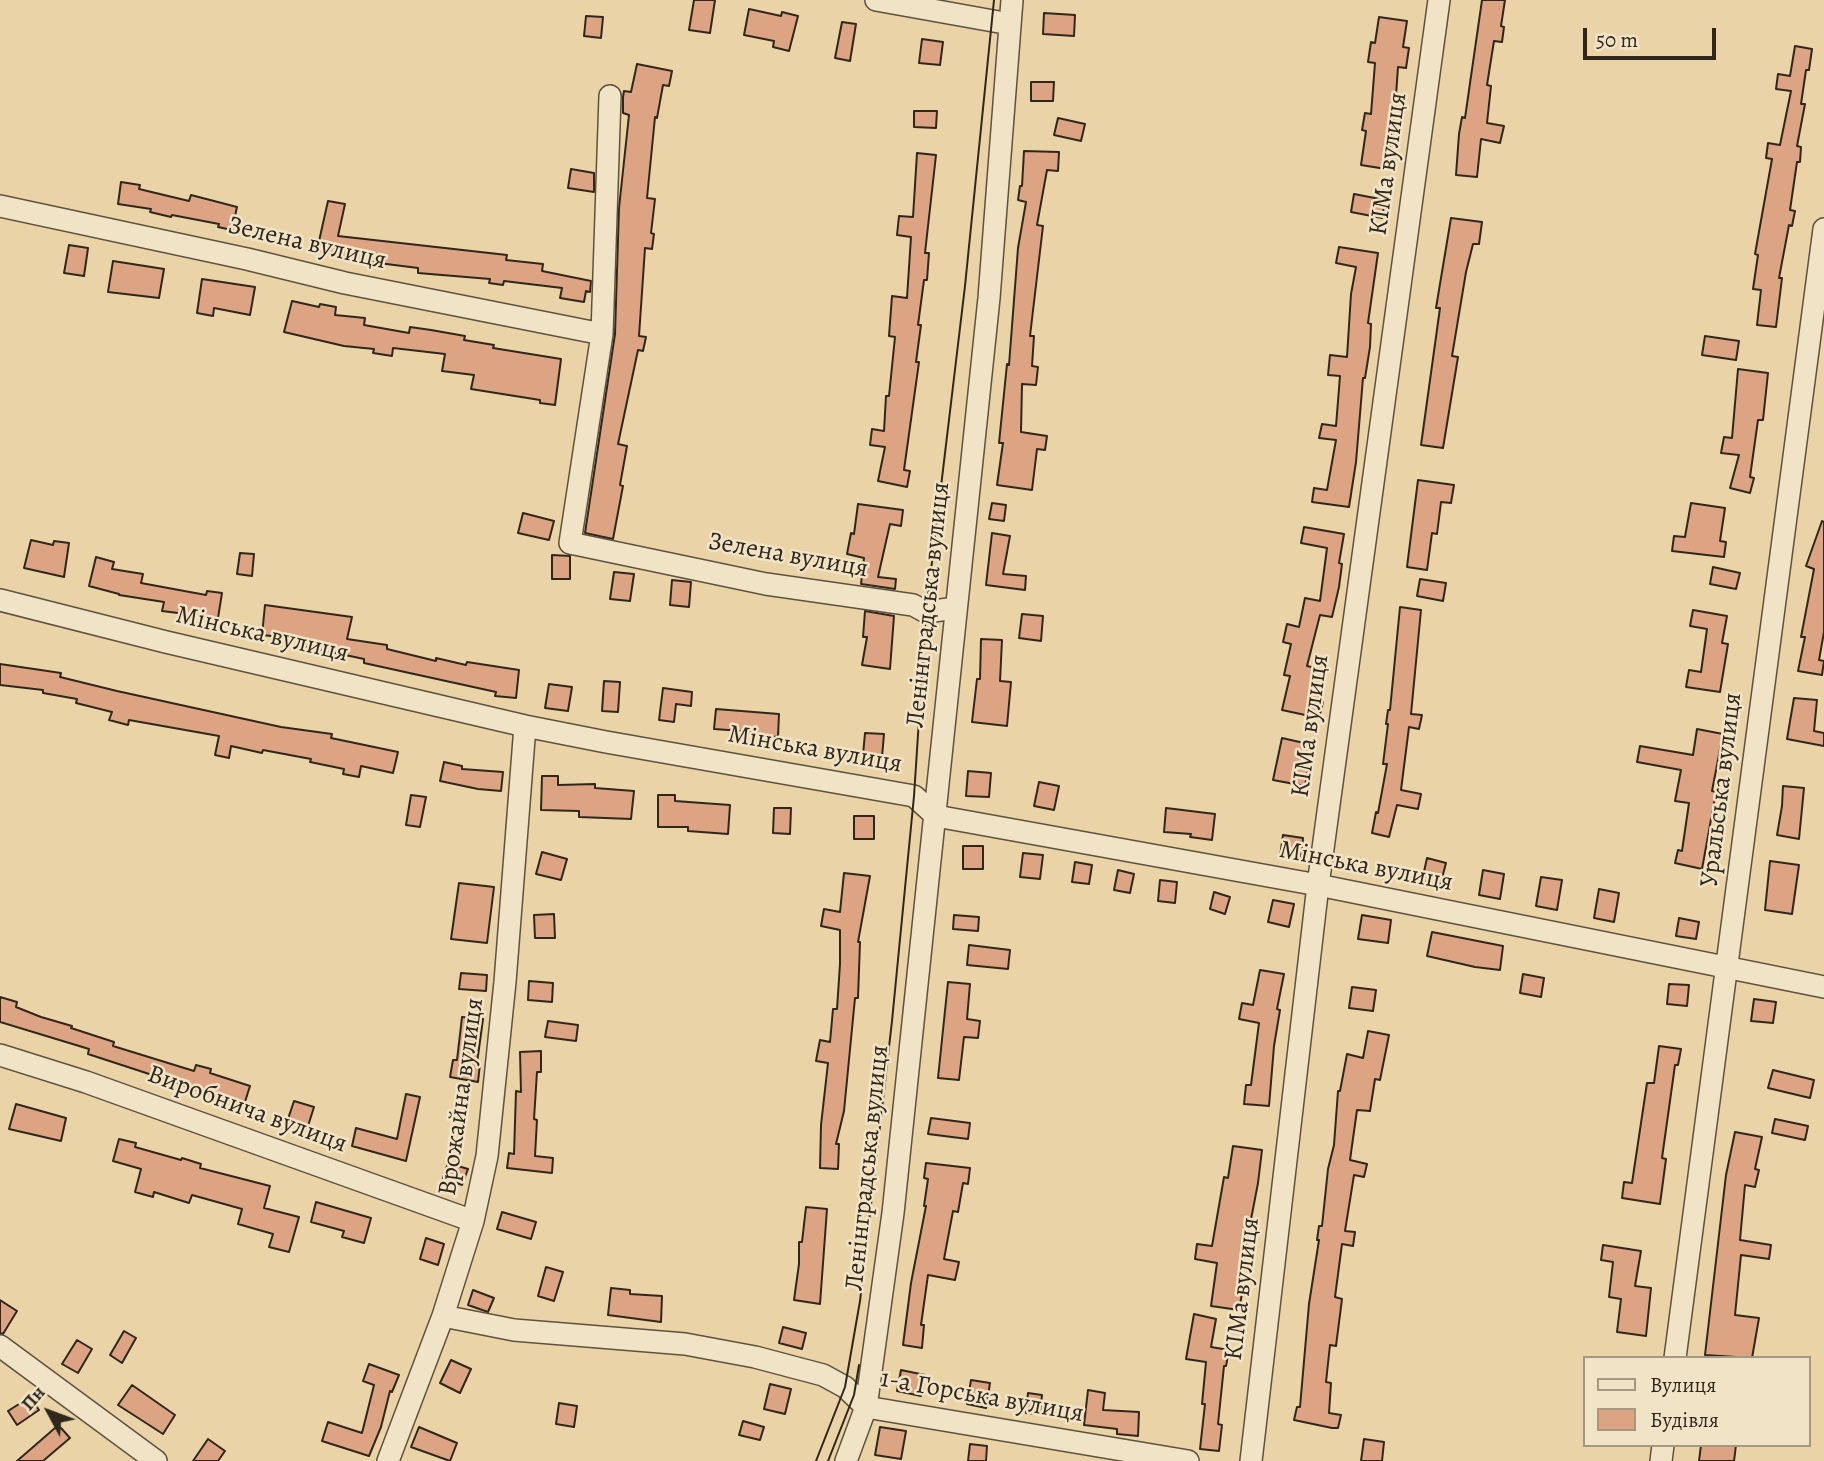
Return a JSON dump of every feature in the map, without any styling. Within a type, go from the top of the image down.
[{"type":"street","points":[[876,0],[1010,24]]},
{"type":"street","name":"Ленінградська вулиця","points":[[846,1461],[866,1407],[893,1213],[989,298],[1012,0]]},
{"type":"street","name":"КІМа вулиця","points":[[1251,1461],[1318,885],[1439,0]]},
{"type":"street","name":"Зелена вулиця","points":[[610,96],[603,334],[570,543],[766,584],[913,605],[926,612],[956,608]]},
{"type":"street","name":"Зелена вулиця","points":[[0,206],[234,256],[345,283],[603,334]]},
{"type":"street","name":"Уральська вулиця","points":[[1675,1356],[1824,229]]},
{"type":"street","name":"Мінська вулиця","points":[[0,600],[166,642],[525,726],[606,743],[914,796],[936,816],[1318,885],[1824,987]]},
{"type":"street","name":"Врожайна вулиця","points":[[388,1461],[443,1316],[473,1221],[486,1156],[504,996],[525,726]]},
{"type":"street","name":"Виробнича вулиця","points":[[0,1055],[86,1082],[473,1221]]},
{"type":"street","name":"1-а Горська вулиця","points":[[443,1316],[514,1330],[685,1345],[755,1357],[823,1375],[845,1387],[866,1407],[1188,1461]]},
{"type":"street","points":[[0,1346],[156,1461]]},
{"type":"building","points":[[694,0],[715,0],[710,33],[689,30]]},
{"type":"building","points":[[1482,0],[1505,0],[1501,26],[1504,27],[1502,42],[1494,41],[1487,85],[1491,86],[1487,123],[1504,126],[1500,143],[1481,139],[1477,177],[1456,175],[1459,134],[1462,117],[1465,118]]},
{"type":"building","points":[[749,9],[781,16],[782,12],[798,16],[789,51],[773,47],[774,41],[744,35]]},
{"type":"building","points":[[1044,13],[1075,15],[1074,36],[1043,34]]},
{"type":"building","points":[[586,16],[603,17],[601,38],[584,36]]},
{"type":"building","points":[[1379,17],[1407,21],[1403,47],[1409,48],[1406,68],[1398,67],[1386,169],[1361,165],[1366,131],[1362,130],[1365,113],[1371,114],[1375,63],[1368,62],[1371,42],[1375,43]]},
{"type":"building","points":[[842,22],[856,24],[850,61],[835,58]]},
{"type":"building","points":[[922,39],[943,42],[940,65],[919,63]]},
{"type":"building","points":[[1795,46],[1812,49],[1801,104],[1805,104],[1797,146],[1801,147],[1800,162],[1797,162],[1790,210],[1795,211],[1792,226],[1789,225],[1779,278],[1782,278],[1776,327],[1757,325],[1761,290],[1753,289],[1758,255],[1755,254],[1772,159],[1766,158],[1768,143],[1780,145],[1791,91],[1776,89],[1778,74],[1790,76]]},
{"type":"building","points":[[637,64],[672,71],[669,86],[663,85],[657,118],[655,117],[647,198],[655,199],[651,233],[654,234],[652,249],[645,248],[639,336],[646,337],[643,351],[638,350],[618,444],[627,446],[613,539],[585,533],[615,334],[619,208],[629,115],[623,113],[623,97],[624,91],[631,92]]},
{"type":"building","points":[[1031,82],[1054,82],[1053,101],[1031,101]]},
{"type":"building","points":[[914,111],[937,111],[936,128],[914,127]]},
{"type":"building","points":[[1058,118],[1085,124],[1081,141],[1054,135]]},
{"type":"building","points":[[1024,151],[1059,152],[1058,171],[1047,170],[1037,225],[1043,226],[1030,336],[1034,336],[1032,366],[1038,367],[1036,385],[1022,384],[1021,432],[1047,436],[1045,450],[1037,449],[1032,490],[997,485],[1003,443],[999,443],[1007,364],[1009,365],[1018,248],[1026,202],[1018,200],[1022,186]]},
{"type":"building","points":[[917,153],[936,155],[925,253],[929,253],[927,280],[924,280],[918,325],[921,325],[916,362],[919,362],[904,470],[910,471],[907,487],[878,481],[885,447],[870,445],[872,429],[884,431],[895,337],[889,336],[892,296],[907,298],[911,237],[897,235],[899,216],[913,217]]},
{"type":"building","points":[[571,169],[594,173],[594,192],[568,188]]},
{"type":"building","points":[[121,182],[140,185],[139,189],[189,201],[191,195],[237,207],[232,230],[218,227],[219,224],[172,215],[171,217],[150,212],[151,209],[118,204]]},
{"type":"building","points":[[1354,194],[1385,200],[1382,218],[1351,212]]},
{"type":"building","points":[[328,201],[345,204],[338,236],[507,255],[506,260],[543,264],[542,271],[591,281],[590,292],[586,291],[584,302],[560,298],[562,288],[504,281],[503,285],[489,283],[490,279],[418,273],[418,268],[355,260],[317,250]]},
{"type":"building","points":[[1451,218],[1482,222],[1479,244],[1473,244],[1466,272],[1452,356],[1458,357],[1443,448],[1421,445],[1440,308],[1436,308]]},
{"type":"building","points":[[69,245],[88,248],[84,276],[64,273]]},
{"type":"building","points":[[1339,247],[1378,253],[1368,323],[1371,324],[1370,347],[1363,378],[1356,462],[1349,507],[1312,502],[1314,488],[1327,490],[1336,440],[1319,438],[1322,424],[1336,426],[1340,376],[1328,375],[1330,355],[1347,357],[1351,294],[1356,267],[1336,263]]},
{"type":"building","points":[[113,261],[164,269],[159,298],[108,292]]},
{"type":"building","points":[[202,279],[255,287],[250,315],[214,308],[213,316],[197,313]]},
{"type":"building","points":[[292,301],[319,307],[320,304],[336,307],[335,315],[365,318],[364,325],[409,333],[410,327],[431,330],[465,336],[464,340],[494,345],[493,348],[561,359],[555,405],[540,403],[540,400],[471,389],[474,375],[442,371],[445,354],[393,348],[392,356],[373,353],[374,349],[344,346],[284,332]]},
{"type":"building","points":[[1705,336],[1739,341],[1736,360],[1702,355]]},
{"type":"building","points":[[1738,369],[1768,373],[1763,420],[1758,420],[1750,477],[1754,478],[1750,493],[1730,488],[1739,455],[1721,453],[1724,437],[1732,438]]},
{"type":"building","points":[[1418,480],[1454,485],[1451,503],[1441,502],[1437,534],[1432,533],[1427,570],[1407,567]]},
{"type":"building","points":[[992,503],[1006,505],[1004,521],[989,519]]},
{"type":"building","points":[[1691,503],[1725,508],[1720,541],[1726,542],[1724,557],[1672,551],[1674,536],[1685,537]]},
{"type":"building","points":[[858,504],[903,510],[901,526],[890,524],[878,577],[896,579],[895,589],[861,584],[864,558],[847,554],[851,533],[854,534]]},
{"type":"building","points":[[523,513],[554,521],[549,540],[518,533]]},
{"type":"building","points":[[1822,521],[1824,632],[1819,660],[1824,661],[1822,675],[1798,671],[1805,637],[1801,637],[1814,569],[1806,566]]},
{"type":"building","points":[[1304,527],[1344,534],[1339,563],[1342,564],[1339,587],[1332,617],[1320,615],[1307,666],[1325,670],[1318,701],[1323,702],[1319,718],[1282,710],[1290,676],[1284,675],[1291,644],[1283,642],[1287,624],[1299,627],[1305,598],[1320,601],[1327,548],[1301,543]]},
{"type":"building","points":[[992,533],[1010,536],[1003,574],[1026,576],[1025,590],[986,585]]},
{"type":"building","points":[[31,540],[53,545],[54,541],[69,543],[64,577],[24,568]]},
{"type":"building","points":[[240,553],[254,554],[252,576],[237,574]]},
{"type":"building","points":[[552,555],[570,556],[570,579],[552,579]]},
{"type":"building","points":[[96,557],[114,562],[112,569],[143,574],[141,583],[206,595],[207,591],[222,593],[218,618],[162,611],[164,602],[119,595],[89,586]]},
{"type":"building","points":[[1713,567],[1740,573],[1736,589],[1710,584]]},
{"type":"building","points":[[614,572],[634,574],[630,601],[610,599]]},
{"type":"building","points":[[1420,579],[1446,583],[1443,601],[1417,596]]},
{"type":"building","points":[[672,580],[691,582],[689,607],[670,605]]},
{"type":"building","points":[[265,605],[352,617],[347,639],[387,645],[387,649],[436,661],[436,658],[466,665],[467,662],[519,670],[516,698],[495,696],[496,692],[364,663],[364,659],[298,645],[299,639],[262,635]]},
{"type":"building","points":[[1400,607],[1421,610],[1411,714],[1422,715],[1419,729],[1409,727],[1401,790],[1421,794],[1418,809],[1397,805],[1389,837],[1372,833],[1387,764],[1383,764],[1386,724],[1390,710]]},
{"type":"building","points":[[1693,610],[1727,616],[1722,643],[1728,644],[1720,692],[1686,687],[1689,670],[1701,672],[1707,629],[1690,626]]},
{"type":"building","points":[[865,611],[894,616],[890,669],[862,665],[867,637],[863,637]]},
{"type":"building","points":[[1022,614],[1043,616],[1041,641],[1019,638]]},
{"type":"building","points":[[981,639],[1002,640],[1000,681],[1011,682],[1007,726],[972,722],[977,679],[980,679]]},
{"type":"building","points":[[0,664],[61,673],[60,677],[117,691],[281,727],[332,734],[331,738],[398,752],[393,773],[361,766],[359,777],[343,774],[344,769],[310,762],[311,759],[231,746],[229,758],[215,755],[219,736],[129,720],[128,725],[109,720],[112,712],[76,703],[77,699],[43,693],[43,690],[0,685]]},
{"type":"building","points":[[604,681],[620,682],[618,712],[602,711]]},
{"type":"building","points":[[549,684],[572,687],[568,711],[545,708]]},
{"type":"building","points":[[663,688],[692,692],[691,706],[676,704],[674,722],[659,720]]},
{"type":"building","points":[[1794,698],[1817,700],[1814,731],[1824,733],[1824,746],[1787,739]]},
{"type":"building","points":[[716,709],[779,714],[778,737],[756,735],[756,732],[714,729]]},
{"type":"building","points":[[1697,729],[1723,734],[1712,791],[1716,792],[1702,869],[1675,863],[1678,850],[1682,851],[1689,803],[1675,801],[1681,770],[1637,762],[1640,746],[1693,755]]},
{"type":"building","points":[[865,733],[884,734],[882,757],[863,755]]},
{"type":"building","points":[[1282,738],[1313,745],[1305,786],[1273,780]]},
{"type":"building","points":[[444,762],[462,766],[462,769],[503,772],[501,791],[440,781]]},
{"type":"building","points":[[968,771],[991,773],[989,797],[966,796]]},
{"type":"building","points":[[542,776],[558,776],[558,785],[595,784],[595,788],[634,791],[631,819],[579,817],[579,811],[541,810]]},
{"type":"building","points":[[1039,782],[1059,786],[1054,810],[1034,806]]},
{"type":"building","points":[[1783,786],[1804,788],[1799,839],[1777,835]]},
{"type":"building","points":[[411,795],[426,797],[420,827],[406,825]]},
{"type":"building","points":[[658,795],[675,795],[675,801],[730,805],[728,834],[688,831],[688,827],[658,827]]},
{"type":"building","points":[[774,808],[791,808],[790,834],[773,833]]},
{"type":"building","points":[[1166,808],[1215,814],[1212,840],[1190,837],[1191,834],[1164,832]]},
{"type":"building","points":[[854,816],[874,816],[874,839],[854,839]]},
{"type":"building","points":[[1283,835],[1303,838],[1301,859],[1280,857]]},
{"type":"building","points":[[963,846],[983,846],[983,869],[963,869]]},
{"type":"building","points":[[542,852],[567,859],[561,880],[536,874]]},
{"type":"building","points":[[1023,853],[1043,855],[1040,879],[1020,877]]},
{"type":"building","points":[[1427,858],[1446,863],[1440,886],[1422,881]]},
{"type":"building","points":[[1770,861],[1799,865],[1792,914],[1765,910]]},
{"type":"building","points":[[1075,862],[1092,865],[1089,884],[1072,882]]},
{"type":"building","points":[[1118,870],[1134,874],[1130,893],[1114,890]]},
{"type":"building","points":[[1483,870],[1504,874],[1500,899],[1479,895]]},
{"type":"building","points":[[844,873],[870,876],[858,942],[858,998],[855,998],[844,1111],[836,1144],[839,1144],[838,1169],[820,1168],[821,1125],[828,1063],[816,1061],[820,1040],[830,1042],[833,1009],[837,1009],[840,964],[840,930],[821,926],[824,909],[840,912]]},
{"type":"building","points":[[1541,877],[1562,880],[1557,910],[1536,906]]},
{"type":"building","points":[[1160,880],[1177,882],[1175,903],[1158,901]]},
{"type":"building","points":[[459,883],[494,887],[487,943],[451,939]]},
{"type":"building","points":[[1599,889],[1619,893],[1614,922],[1594,918]]},
{"type":"building","points":[[1214,892],[1230,897],[1225,914],[1210,909]]},
{"type":"building","points":[[1273,900],[1294,904],[1289,927],[1268,922]]},
{"type":"building","points":[[554,914],[555,938],[535,938],[534,915]]},
{"type":"building","points":[[954,915],[979,917],[978,931],[953,929]]},
{"type":"building","points":[[1362,915],[1391,920],[1388,943],[1358,939]]},
{"type":"building","points":[[1679,918],[1699,922],[1696,939],[1676,936]]},
{"type":"building","points":[[1432,932],[1503,946],[1500,970],[1427,956]]},
{"type":"building","points":[[969,945],[1010,950],[1008,969],[967,965]]},
{"type":"building","points":[[1260,970],[1284,974],[1277,1009],[1280,1010],[1269,1106],[1244,1104],[1246,1085],[1251,1085],[1259,1023],[1239,1019],[1242,1003],[1253,1005]]},
{"type":"building","points":[[461,973],[487,975],[486,991],[459,989]]},
{"type":"building","points":[[1523,974],[1544,978],[1541,997],[1520,993]]},
{"type":"building","points":[[529,981],[553,983],[552,1002],[528,1000]]},
{"type":"building","points":[[948,982],[970,984],[967,1019],[980,1021],[978,1038],[964,1037],[959,1080],[938,1078]]},
{"type":"building","points":[[1669,984],[1689,985],[1687,1006],[1667,1004]]},
{"type":"building","points":[[1352,987],[1376,990],[1373,1011],[1349,1008]]},
{"type":"building","points":[[0,997],[17,1002],[16,1007],[41,1017],[114,1042],[113,1046],[194,1071],[196,1065],[211,1069],[210,1073],[250,1086],[244,1105],[88,1054],[89,1049],[0,1022]]},
{"type":"building","points":[[1754,999],[1776,1002],[1773,1023],[1751,1021]]},
{"type":"building","points":[[462,1017],[483,1019],[477,1063],[480,1064],[478,1082],[450,1077],[453,1060],[457,1060]]},
{"type":"building","points":[[548,1021],[578,1025],[576,1041],[545,1037]]},
{"type":"building","points":[[1368,1031],[1389,1035],[1380,1080],[1375,1079],[1370,1111],[1357,1110],[1350,1160],[1367,1164],[1364,1177],[1354,1175],[1345,1231],[1355,1232],[1353,1246],[1342,1244],[1335,1297],[1342,1299],[1336,1346],[1330,1345],[1326,1382],[1331,1383],[1329,1413],[1341,1415],[1338,1428],[1332,1428],[1294,1420],[1297,1407],[1300,1407],[1309,1304],[1319,1226],[1322,1226],[1328,1169],[1334,1145],[1338,1091],[1347,1054],[1363,1058]]},
{"type":"building","points":[[1659,1046],[1681,1049],[1678,1065],[1675,1065],[1662,1158],[1666,1159],[1660,1204],[1622,1198],[1624,1182],[1632,1183],[1647,1083],[1654,1083]]},
{"type":"building","points":[[541,1051],[541,1072],[537,1072],[534,1119],[537,1120],[535,1156],[553,1158],[552,1173],[507,1168],[509,1153],[514,1154],[516,1091],[521,1092],[520,1052]]},
{"type":"building","points":[[1773,1070],[1814,1080],[1810,1098],[1768,1088]]},
{"type":"building","points":[[406,1094],[420,1097],[406,1161],[352,1146],[356,1128],[397,1139]]},
{"type":"building","points":[[294,1101],[314,1107],[308,1126],[288,1119]]},
{"type":"building","points":[[16,1104],[66,1118],[61,1141],[9,1129]]},
{"type":"building","points":[[931,1118],[970,1123],[968,1139],[928,1134]]},
{"type":"building","points":[[1775,1119],[1808,1126],[1805,1140],[1772,1133]]},
{"type":"building","points":[[1735,1132],[1762,1137],[1755,1169],[1759,1170],[1755,1187],[1745,1185],[1740,1240],[1771,1245],[1769,1259],[1741,1255],[1735,1315],[1759,1318],[1752,1356],[1705,1355],[1726,1175]]},
{"type":"building","points":[[119,1139],[136,1143],[135,1147],[201,1164],[200,1168],[270,1186],[264,1208],[299,1217],[289,1252],[269,1247],[273,1234],[238,1224],[242,1209],[192,1195],[189,1203],[154,1192],[153,1197],[135,1192],[141,1169],[113,1161]]},
{"type":"building","points":[[1233,1146],[1262,1150],[1238,1287],[1243,1288],[1239,1310],[1211,1306],[1217,1263],[1195,1259],[1197,1244],[1212,1246],[1224,1177],[1228,1178]]},
{"type":"building","points":[[448,1163],[468,1169],[462,1185],[443,1178]]},
{"type":"building","points":[[926,1163],[970,1168],[968,1184],[963,1183],[958,1212],[953,1211],[944,1259],[959,1262],[955,1280],[928,1275],[921,1325],[924,1325],[922,1348],[903,1345],[911,1283],[926,1206]]},
{"type":"building","points":[[316,1202],[371,1218],[364,1243],[342,1237],[344,1231],[311,1222]]},
{"type":"building","points":[[806,1207],[827,1209],[820,1304],[794,1300],[799,1242],[802,1242]]},
{"type":"building","points":[[502,1212],[536,1222],[531,1239],[497,1229]]},
{"type":"building","points":[[426,1238],[444,1244],[438,1265],[420,1259]]},
{"type":"building","points":[[1603,1245],[1641,1251],[1635,1286],[1651,1288],[1646,1336],[1617,1332],[1621,1299],[1609,1297],[1613,1262],[1601,1260]]},
{"type":"building","points":[[546,1267],[563,1272],[554,1301],[538,1296]]},
{"type":"building","points":[[611,1288],[630,1290],[630,1294],[662,1296],[661,1322],[608,1315]]},
{"type":"building","points":[[473,1290],[494,1298],[488,1312],[468,1305]]},
{"type":"building","points":[[0,1300],[17,1311],[3,1334],[0,1333]]},
{"type":"building","points":[[1194,1314],[1216,1319],[1211,1347],[1229,1350],[1224,1366],[1218,1424],[1222,1425],[1219,1451],[1200,1449],[1206,1362],[1186,1359]]},
{"type":"building","points":[[783,1327],[806,1333],[802,1349],[779,1343]]},
{"type":"building","points":[[124,1331],[136,1338],[122,1363],[110,1355]]},
{"type":"building","points":[[77,1340],[92,1349],[78,1373],[62,1364]]},
{"type":"building","points":[[451,1360],[471,1369],[460,1393],[440,1383]]},
{"type":"building","points":[[369,1364],[399,1375],[392,1392],[390,1391],[381,1427],[369,1456],[322,1441],[328,1422],[362,1433],[374,1385],[363,1381]]},
{"type":"building","points":[[901,1370],[925,1375],[921,1396],[897,1391]]},
{"type":"building","points":[[971,1380],[990,1383],[986,1408],[967,1404]]},
{"type":"building","points":[[770,1384],[791,1389],[785,1414],[764,1409]]},
{"type":"building","points":[[132,1385],[175,1415],[163,1434],[118,1405]]},
{"type":"building","points":[[1088,1390],[1105,1393],[1103,1410],[1139,1412],[1138,1436],[1117,1434],[1117,1429],[1084,1425]]},
{"type":"building","points":[[1028,1393],[1042,1395],[1040,1414],[1026,1413]]},
{"type":"building","points":[[30,1397],[39,1410],[17,1425],[8,1411]]},
{"type":"building","points":[[559,1403],[577,1406],[574,1427],[556,1424]]},
{"type":"building","points":[[743,1421],[764,1427],[760,1440],[739,1435]]},
{"type":"building","points":[[419,1427],[457,1443],[450,1461],[411,1447]]},
{"type":"building","points":[[880,1427],[906,1431],[901,1459],[875,1455]]},
{"type":"building","points":[[55,1428],[61,1428],[70,1438],[43,1461],[17,1461]]},
{"type":"building","points":[[208,1439],[225,1451],[218,1461],[193,1461]]},
{"type":"building","points":[[1364,1439],[1384,1442],[1382,1461],[1361,1461]]},
{"type":"building","points":[[970,1444],[987,1446],[986,1461],[968,1461]]},
{"type":"building","points":[[1701,1447],[1736,1447],[1734,1461],[1699,1461]]},
{"type":"tram line","points":[[816,1461],[845,1387],[860,1301],[914,796],[926,612],[965,286],[994,0]]},
{"type":"tram line","points":[[828,1461],[854,1395],[859,1365]]}]
